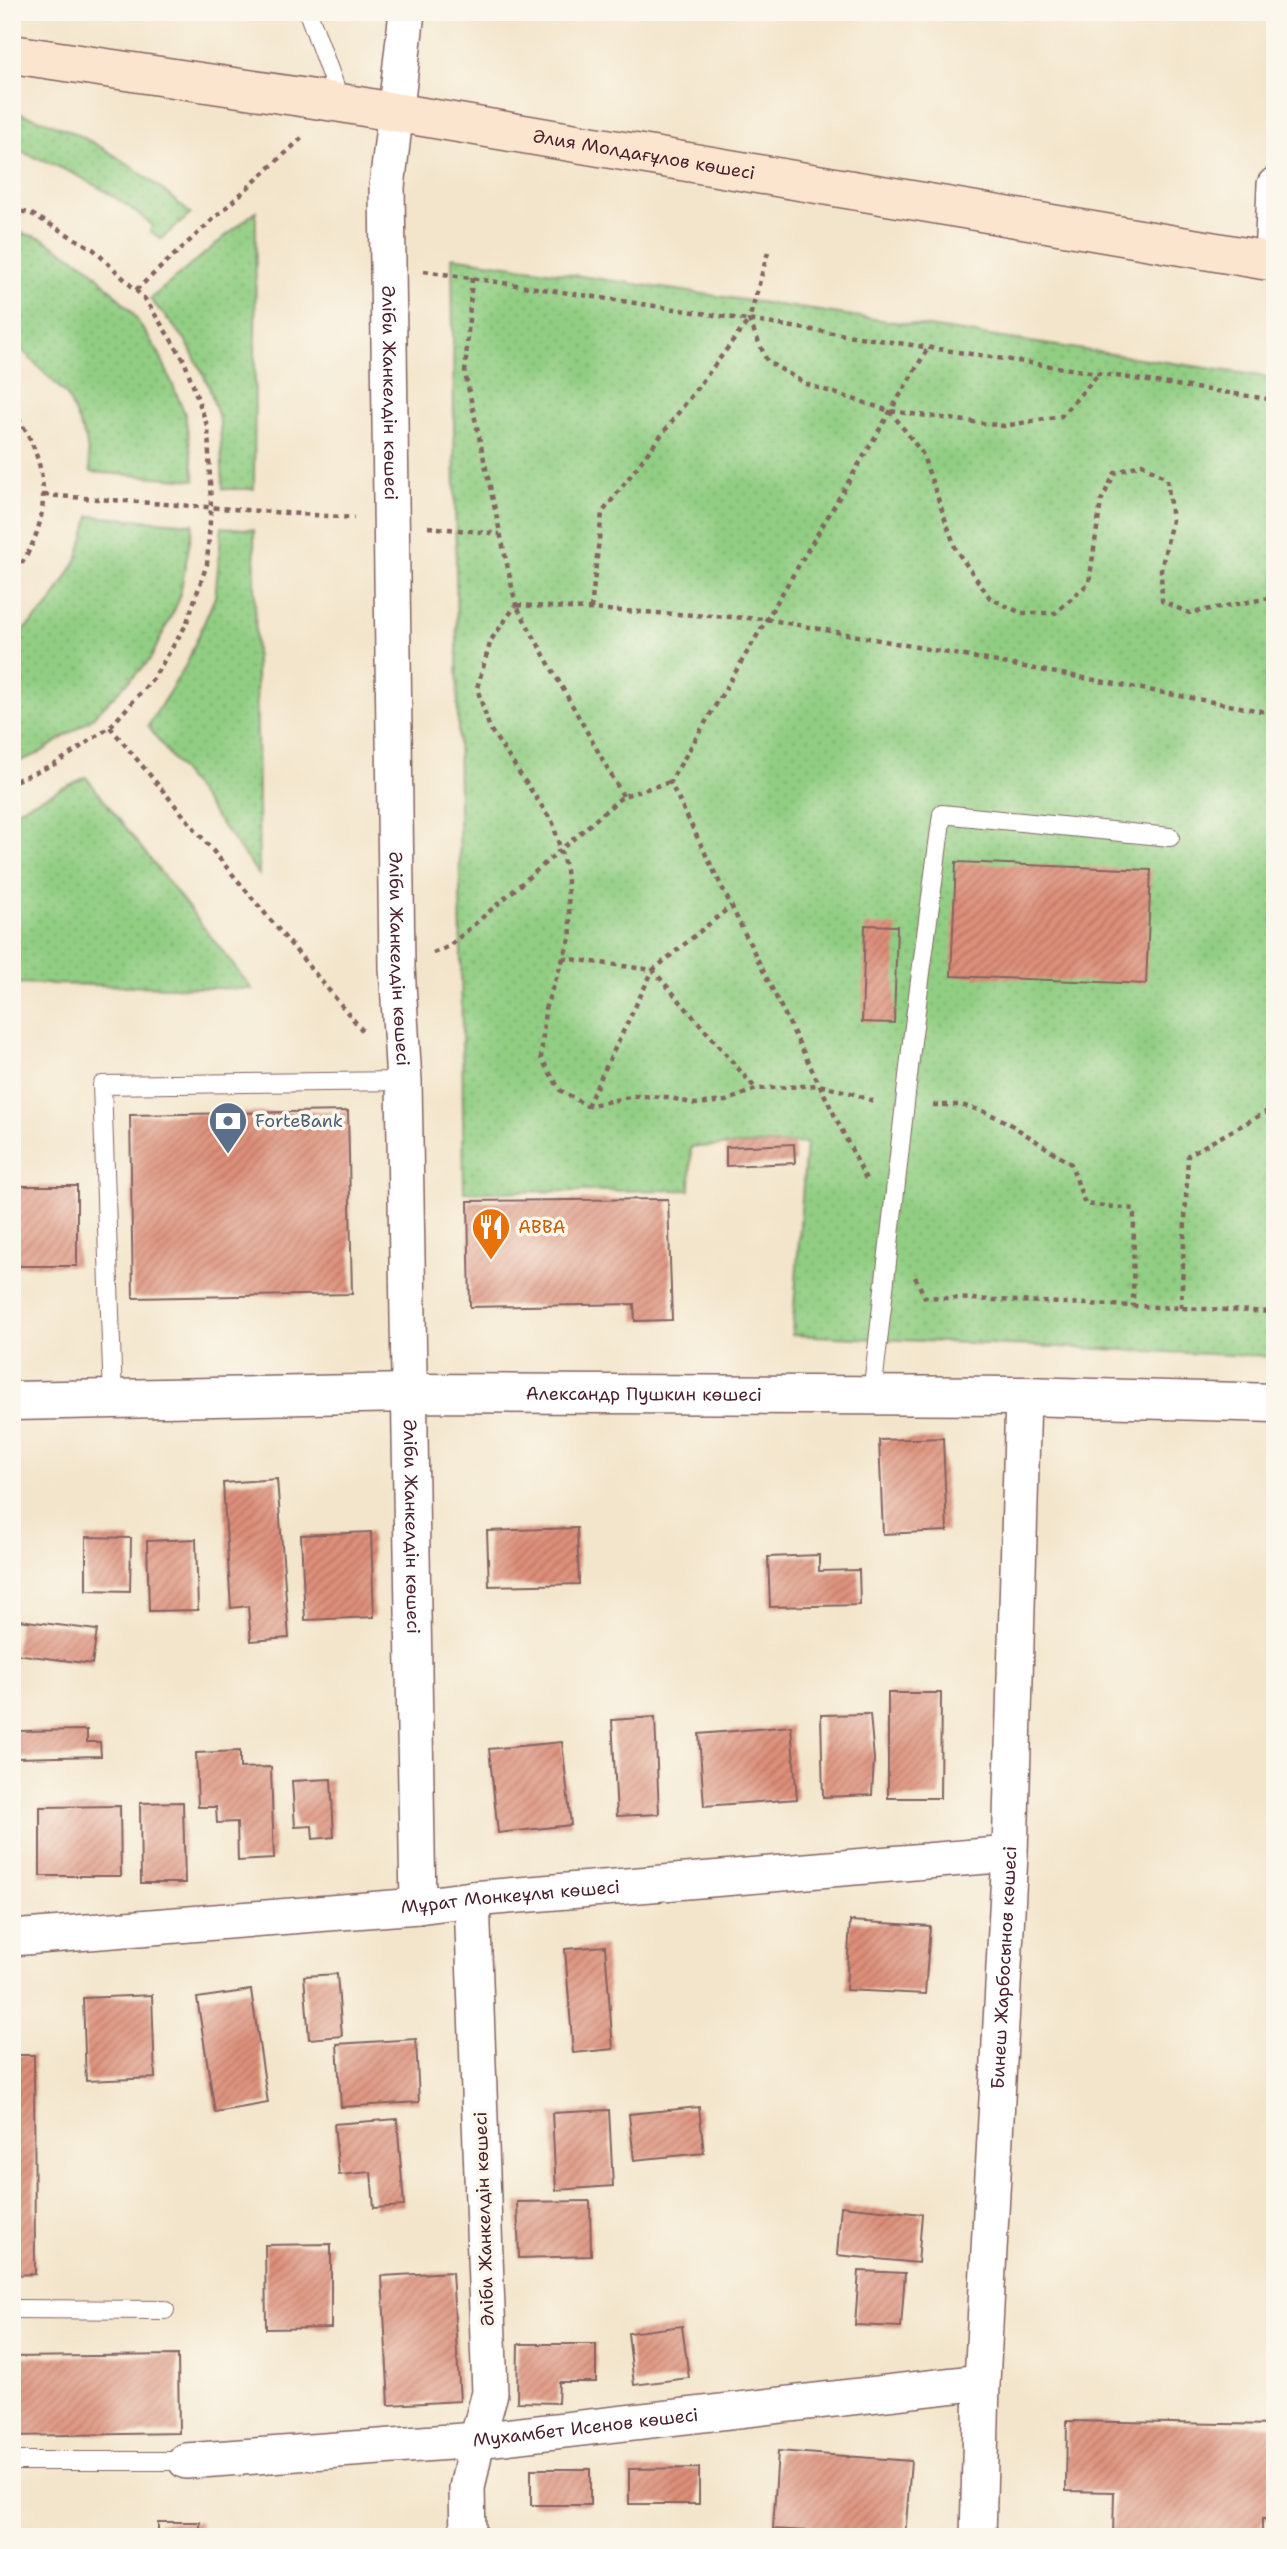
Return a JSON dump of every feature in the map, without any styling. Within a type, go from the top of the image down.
[{"type":"main road","name":"Әлия Молдағұлов көшесі","points":[[12,54],[341,103],[1273,262]]},
{"type":"street","name":"Әліби Жанкелдін көшесі","points":[[407,12],[387,187],[397,968],[404,1081],[418,1906]]},
{"type":"street","points":[[1273,262],[1275,185]]},
{"type":"street","name":"Александр Пушкин көшесі","points":[[12,1401],[409,1393],[1023,1396],[1275,1403]]},
{"type":"street","name":"Бинеш Жарбосынов көшесі","points":[[978,2537],[982,2382],[1010,1854],[1023,1396]]},
{"type":"street","name":"Мұрат Монкеұлы көшесі","points":[[12,1938],[418,1906],[472,1899],[1010,1854]]},
{"type":"street","name":"Әліби Жанкелдін көшесі","points":[[468,2537],[467,2488],[490,2393],[472,1899]]},
{"type":"street","name":"Мухамбет Исенов көшесі","points":[[187,2460],[477,2440],[982,2382]]},
{"type":"lane","points":[[308,12],[341,103]]},
{"type":"lane","points":[[872,1395],[942,814],[1170,837]]},
{"type":"lane","points":[[113,1399],[102,1085],[404,1081]]},
{"type":"lane","points":[[12,2309],[165,2310]]},
{"type":"lane","points":[[12,2461],[187,2460]]},
{"type":"path","points":[[136,290],[341,103]]},
{"type":"path","points":[[12,210],[30,213],[93,249],[145,299],[184,360],[208,428],[211,507],[207,564],[186,625],[153,680],[110,727],[57,763],[12,782]]},
{"type":"path","points":[[591,609],[602,513],[749,320],[768,252]]},
{"type":"path","points":[[388,265],[1275,400]]},
{"type":"path","points":[[472,278],[466,373],[516,605],[622,796]]},
{"type":"path","points":[[749,320],[767,361],[806,384],[890,411],[1004,426],[1061,416],[1099,374]]},
{"type":"path","points":[[397,968],[448,947],[622,796],[670,782],[928,348]]},
{"type":"path","points":[[12,410],[37,453],[44,495],[39,529],[26,560],[12,577]]},
{"type":"path","points":[[890,411],[922,453],[956,550],[990,598],[1021,613],[1055,613],[1090,583],[1101,501],[1115,473],[1142,464],[1167,479],[1172,520],[1161,570],[1162,601],[1189,613],[1275,597]]},
{"type":"path","points":[[44,495],[312,514]]},
{"type":"path","points":[[516,605],[766,619],[1272,713]]},
{"type":"path","points":[[516,605],[491,640],[477,688],[490,729],[553,823],[566,870],[571,936],[545,1009],[541,1058],[560,1090],[587,1106],[634,1096],[667,1097],[695,1104],[726,1101],[756,1089],[819,1085],[873,1102],[961,1105],[995,1116],[1071,1164],[1085,1205],[1134,1209],[1133,1306]]},
{"type":"path","points":[[1275,671],[1269,764],[1275,968]]},
{"type":"path","points":[[110,727],[404,1081]]},
{"type":"path","points":[[670,782],[925,1297],[1275,1312]]},
{"type":"path","points":[[587,1106],[653,970],[731,906]]},
{"type":"path","points":[[563,958],[653,970],[756,1089]]},
{"type":"path","points":[[1181,1308],[1188,1156],[1275,1107]]},
{"type":"green space","points":[[12,112],[61,128],[108,151],[151,181],[191,214],[161,239],[150,231],[153,226],[104,190],[69,171],[12,149]]},
{"type":"green space","points":[[256,211],[254,489],[223,489],[220,422],[208,384],[185,339],[150,299]]},
{"type":"green space","points":[[12,230],[43,239],[89,267],[131,311],[160,355],[185,414],[195,480],[91,472],[86,440],[67,395],[12,340]]},
{"type":"green space","points":[[452,257],[1275,378],[1275,1357],[792,1335],[806,1143],[691,1147],[690,1190],[464,1192]]},
{"type":"green space","points":[[90,516],[193,524],[179,600],[150,660],[91,719],[38,754],[12,764],[12,641],[50,605],[78,557]]},
{"type":"green space","points":[[222,527],[254,530],[259,875],[148,726],[186,665],[215,597]]},
{"type":"green space","points":[[86,777],[252,989],[12,983],[12,812]]},
{"type":"building","points":[[956,862],[1151,870],[1146,984],[951,976]]},
{"type":"building","points":[[865,925],[897,926],[894,1023],[862,1022]]},
{"type":"building","points":[[348,1111],[352,1294],[133,1298],[130,1115]]},
{"type":"building","points":[[794,1144],[795,1163],[726,1166],[726,1147]]},
{"type":"building","points":[[12,1186],[77,1186],[77,1266],[12,1266]]},
{"type":"building","points":[[668,1199],[672,1320],[635,1321],[634,1304],[470,1307],[468,1201]]},
{"type":"building","points":[[943,1438],[947,1531],[883,1534],[879,1440]]},
{"type":"building","points":[[277,1479],[289,1638],[251,1641],[248,1606],[231,1608],[223,1483]]},
{"type":"building","points":[[577,1528],[579,1584],[489,1586],[487,1531]]},
{"type":"building","points":[[371,1532],[374,1617],[305,1620],[301,1535]]},
{"type":"building","points":[[86,1537],[131,1538],[130,1591],[86,1590]]},
{"type":"building","points":[[196,1539],[198,1610],[149,1611],[147,1541]]},
{"type":"building","points":[[819,1555],[819,1571],[859,1570],[860,1605],[770,1607],[768,1557]]},
{"type":"building","points":[[19,1620],[97,1630],[92,1664],[15,1654]]},
{"type":"building","points":[[888,1693],[941,1693],[940,1798],[888,1798]]},
{"type":"building","points":[[870,1714],[874,1759],[872,1795],[823,1797],[821,1715]]},
{"type":"building","points":[[655,1717],[659,1814],[617,1816],[612,1720]]},
{"type":"building","points":[[791,1726],[797,1799],[704,1806],[699,1734]]},
{"type":"building","points":[[87,1730],[87,1742],[100,1742],[101,1756],[16,1758],[15,1731]]},
{"type":"building","points":[[562,1742],[571,1825],[498,1833],[489,1749]]},
{"type":"building","points":[[240,1751],[240,1768],[271,1767],[274,1859],[238,1861],[237,1822],[217,1823],[216,1807],[198,1807],[196,1753]]},
{"type":"building","points":[[331,1779],[334,1837],[313,1839],[312,1826],[295,1827],[292,1781]]},
{"type":"building","points":[[183,1802],[185,1883],[141,1883],[140,1803]]},
{"type":"building","points":[[120,1806],[121,1876],[40,1876],[40,1807]]},
{"type":"building","points":[[850,1921],[930,1926],[925,1994],[846,1990]]},
{"type":"building","points":[[605,1946],[613,2049],[573,2053],[565,1949]]},
{"type":"building","points":[[337,1974],[342,2036],[309,2039],[304,1976]]},
{"type":"building","points":[[251,1990],[268,2103],[215,2112],[197,1998]]},
{"type":"building","points":[[152,1995],[155,2078],[86,2081],[83,1998]]},
{"type":"building","points":[[416,2039],[419,2102],[341,2107],[337,2044]]},
{"type":"building","points":[[12,2055],[34,2055],[35,2274],[12,2275]]},
{"type":"building","points":[[699,2107],[704,2153],[634,2160],[629,2114]]},
{"type":"building","points":[[609,2110],[613,2186],[556,2190],[552,2113]]},
{"type":"building","points":[[397,2119],[404,2206],[374,2208],[371,2172],[339,2175],[334,2124]]},
{"type":"building","points":[[590,2201],[591,2256],[519,2258],[517,2202]]},
{"type":"building","points":[[841,2206],[922,2214],[918,2263],[837,2255]]},
{"type":"building","points":[[331,2244],[331,2328],[266,2329],[265,2245]]},
{"type":"building","points":[[859,2271],[905,2273],[901,2327],[855,2325]]},
{"type":"building","points":[[452,2272],[460,2401],[389,2405],[382,2276]]},
{"type":"building","points":[[682,2326],[689,2378],[634,2385],[628,2333]]},
{"type":"building","points":[[518,2344],[596,2344],[596,2382],[559,2382],[558,2403],[517,2402]]},
{"type":"building","points":[[178,2355],[179,2433],[12,2436],[12,2357]]},
{"type":"building","points":[[1067,2421],[1275,2425],[1275,2519],[1262,2519],[1262,2537],[1113,2537],[1114,2492],[1066,2491]]},
{"type":"building","points":[[778,2451],[911,2461],[905,2537],[773,2529]]},
{"type":"building","points":[[699,2468],[699,2504],[629,2504],[629,2469]]},
{"type":"building","points":[[531,2469],[590,2469],[590,2505],[531,2505]]},
{"type":"building","points":[[158,2522],[200,2522],[200,2537],[158,2537]]},
{"type":"place","name":"ForteBank","points":[[228,1155]]},
{"type":"place","name":"ABBA","points":[[491,1261]]}]
